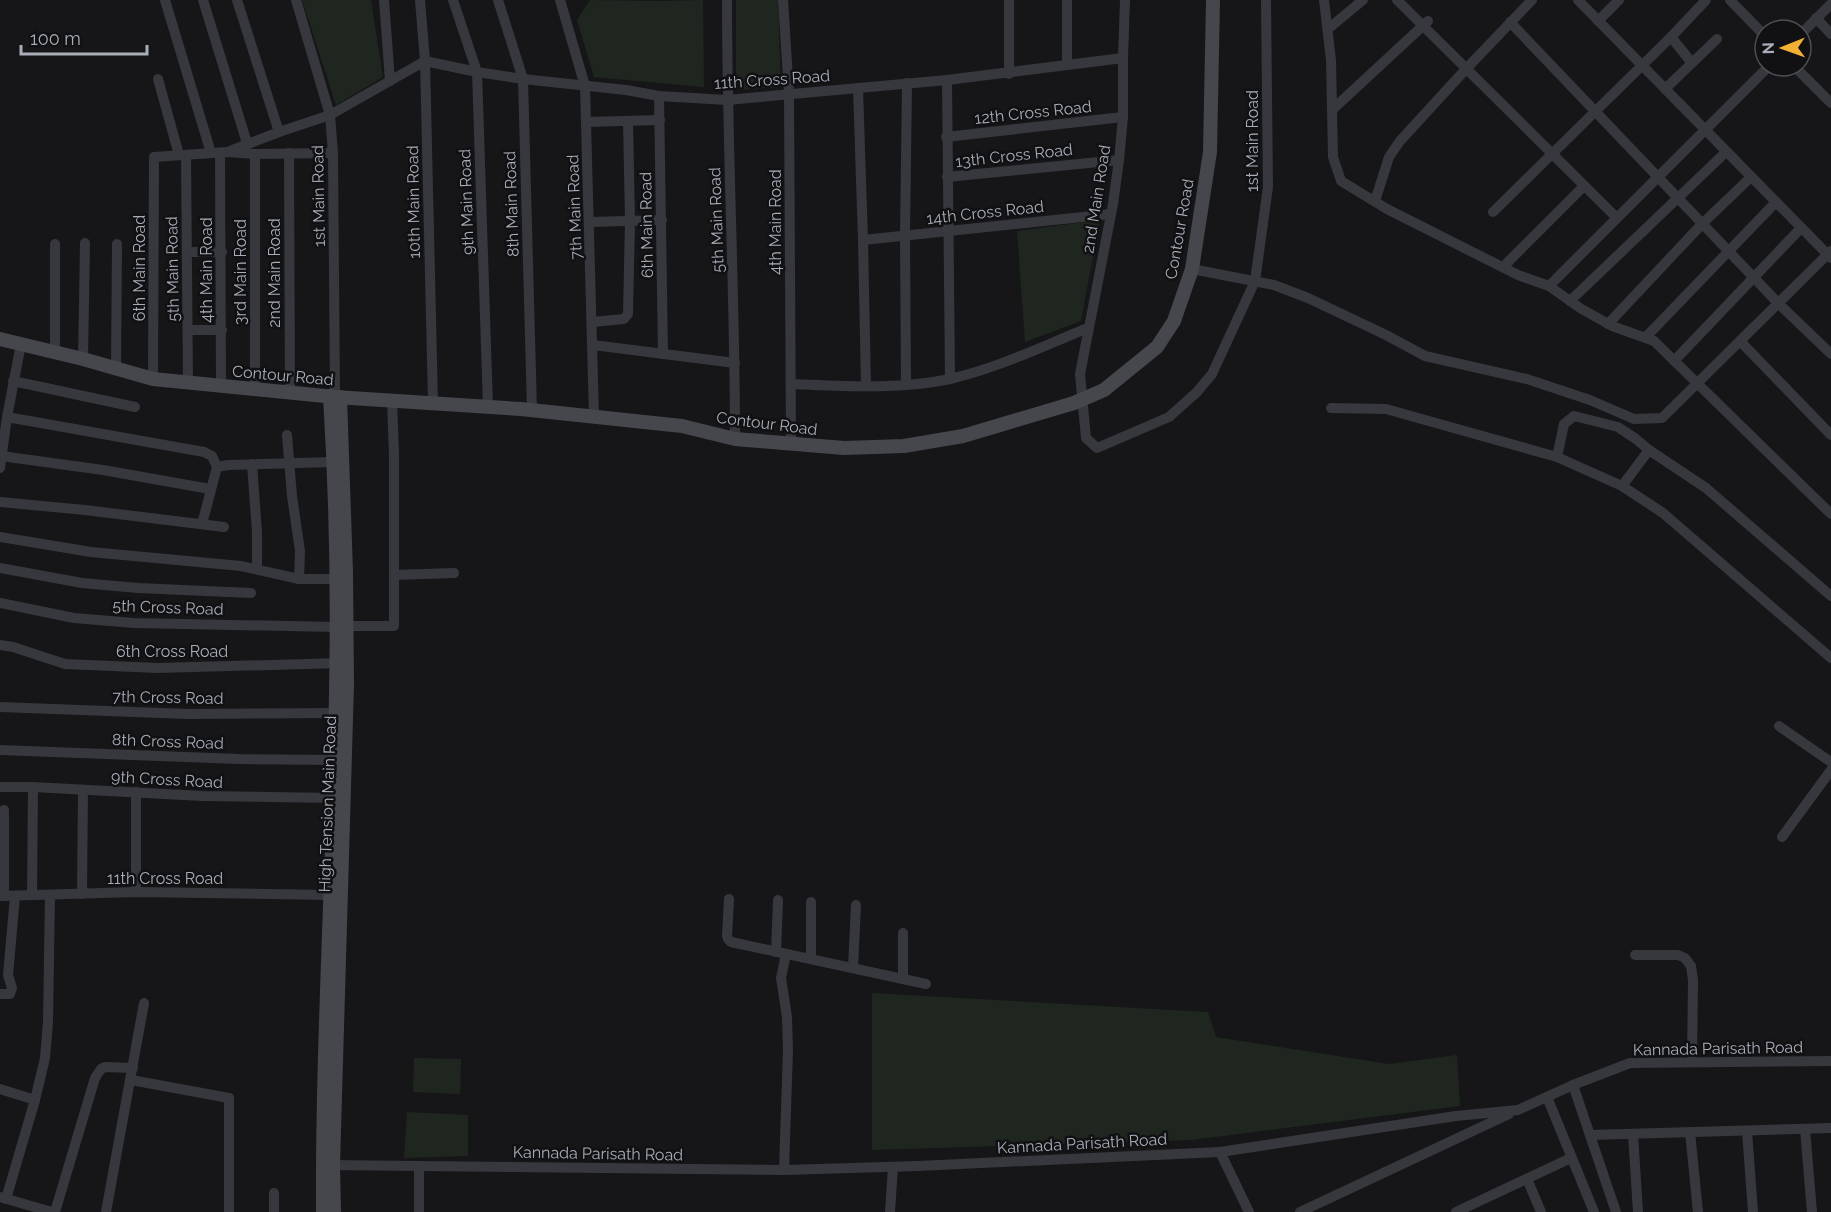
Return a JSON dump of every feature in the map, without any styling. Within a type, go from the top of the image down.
[{"type":"main road","name":"Contour Road","points":[[0,339],[153,379],[335,397],[532,410],[682,426],[735,439],[844,448],[904,446],[963,436],[1081,400],[1104,390],[1157,347],[1174,321],[1192,269],[1210,152],[1214,0]]},
{"type":"main road","points":[[335,397],[333,462],[341,579]]},
{"type":"main road","name":"High Tension Main Road","points":[[334,1212],[328,1165],[342,663],[335,397]]},
{"type":"main road","points":[[323,1212],[328,1165],[330,895],[334,760],[336,713],[342,663]]},
{"type":"street","name":"4th Main Road","points":[[165,0],[220,153],[222,386]]},
{"type":"street","points":[[203,0],[247,143]]},
{"type":"street","points":[[237,0],[279,132]]},
{"type":"street","name":"1st Main Road","points":[[296,0],[330,115],[333,153],[335,397]]},
{"type":"street","points":[[384,0],[390,81]]},
{"type":"street","name":"10th Main Road","points":[[420,0],[424,61],[433,403]]},
{"type":"street","name":"9th Main Road","points":[[453,0],[477,72],[488,407]]},
{"type":"street","name":"8th Main Road","points":[[498,0],[523,79],[532,410]]},
{"type":"street","name":"7th Main Road","points":[[560,0],[585,86],[594,417]]},
{"type":"street","name":"5th Main Road","points":[[727,0],[727,100],[735,439]]},
{"type":"street","name":"4th Main Road","points":[[783,0],[789,94],[791,444]]},
{"type":"street","points":[[1009,0],[1009,74]]},
{"type":"street","points":[[1066,0],[1067,65]]},
{"type":"street","name":"2nd Main Road","points":[[1081,400],[1080,374],[1111,214],[1119,160],[1123,117],[1125,0]]},
{"type":"street","name":"1st Main Road","points":[[1081,400],[1086,438],[1097,448],[1169,417],[1197,392],[1212,374],[1255,281],[1268,187],[1266,0]]},
{"type":"street","points":[[1324,0],[1331,60],[1333,157],[1341,181],[1518,275],[1549,286],[1608,324],[1654,341],[1830,511]]},
{"type":"street","points":[[1328,29],[1363,0]]},
{"type":"street","points":[[1397,0],[1426,23],[1466,69],[1617,218]]},
{"type":"street","points":[[1375,201],[1389,157],[1400,141],[1532,0]]},
{"type":"street","points":[[1192,269],[1274,285],[1308,298],[1425,356],[1527,378],[1590,400],[1634,419],[1662,418],[1830,255],[1578,0]]},
{"type":"street","points":[[1598,21],[1619,0]]},
{"type":"street","points":[[1493,212],[1706,0]]},
{"type":"street","points":[[1730,0],[1753,24]]},
{"type":"street","points":[[1813,21],[1831,4]]},
{"type":"street","points":[[1816,18],[1831,34]]},
{"type":"street","points":[[1510,22],[1778,303],[1831,354]]},
{"type":"street","points":[[1332,110],[1426,23]]},
{"type":"street","points":[[1671,37],[1692,63]]},
{"type":"street","points":[[1665,89],[1717,39]]},
{"type":"street","name":"11th Cross Road","points":[[424,61],[523,79],[659,96],[727,100],[1009,74],[1123,58]]},
{"type":"street","points":[[220,153],[330,115],[424,61]]},
{"type":"street","points":[[1549,286],[1757,78]]},
{"type":"street","points":[[1806,78],[1831,103]]},
{"type":"street","name":"5th Main Road","points":[[158,80],[183,155],[187,252],[188,383]]},
{"type":"street","points":[[947,80],[950,379]]},
{"type":"street","points":[[906,385],[907,83]]},
{"type":"street","points":[[858,88],[866,386]]},
{"type":"street","name":"6th Main Road","points":[[659,96],[663,354]]},
{"type":"street","name":"12th Cross Road","points":[[946,137],[1123,117]]},
{"type":"street","points":[[586,122],[660,120]]},
{"type":"street","points":[[592,322],[627,317],[630,221],[628,121]]},
{"type":"street","name":"3rd Main Road","points":[[255,390],[260,138]]},
{"type":"street","points":[[1570,301],[1726,152]]},
{"type":"street","name":"2nd Main Road","points":[[289,153],[290,393]]},
{"type":"street","points":[[183,155],[333,153]]},
{"type":"street","name":"6th Main Road","points":[[153,379],[154,157],[183,155]]},
{"type":"street","name":"13th Cross Road","points":[[947,177],[1119,160]]},
{"type":"street","points":[[1608,324],[1702,224],[1751,177]]},
{"type":"street","points":[[1503,267],[1584,186]]},
{"type":"street","points":[[1645,338],[1776,202]]},
{"type":"street","name":"14th Cross Road","points":[[863,240],[1111,214]]},
{"type":"street","points":[[590,222],[662,220]]},
{"type":"street","points":[[1674,361],[1801,228]]},
{"type":"street","points":[[83,359],[85,243]]},
{"type":"street","points":[[55,244],[55,352]]},
{"type":"street","points":[[116,369],[117,244]]},
{"type":"street","points":[[187,252],[222,252]]},
{"type":"street","points":[[790,384],[906,385],[950,379],[985,369],[1088,328]]},
{"type":"street","points":[[188,330],[222,330]]},
{"type":"street","points":[[1740,341],[1831,435]]},
{"type":"street","points":[[0,468],[2,440],[21,344]]},
{"type":"street","points":[[592,345],[735,363]]},
{"type":"street","points":[[14,381],[135,407]]},
{"type":"street","points":[[392,400],[394,575],[454,573]]},
{"type":"street","points":[[1331,408],[1386,409],[1557,457],[1622,486],[1663,513],[1831,658]]},
{"type":"street","points":[[1557,457],[1564,424],[1574,416],[1618,427],[1706,488],[1831,596]]},
{"type":"street","points":[[7,417],[204,452],[212,456],[217,467],[202,524]]},
{"type":"street","points":[[287,435],[292,496],[300,551],[299,579]]},
{"type":"street","points":[[1622,486],[1649,450]]},
{"type":"street","points":[[2,456],[103,470],[210,489]]},
{"type":"street","points":[[217,467],[333,462]]},
{"type":"street","points":[[252,464],[257,569]]},
{"type":"street","points":[[0,502],[224,527]]},
{"type":"street","points":[[0,537],[91,552],[242,566],[299,579],[341,579]]},
{"type":"street","points":[[0,567],[82,583],[251,593]]},
{"type":"street","name":"5th Cross Road","points":[[0,603],[74,618],[134,623],[394,626],[394,575]]},
{"type":"street","name":"6th Cross Road","points":[[0,645],[65,664],[158,668],[342,663]]},
{"type":"street","name":"7th Cross Road","points":[[0,707],[188,714],[336,713]]},
{"type":"street","points":[[1779,726],[1831,762]]},
{"type":"street","name":"8th Cross Road","points":[[0,750],[238,759],[334,760]]},
{"type":"street","points":[[1782,837],[1831,770]]},
{"type":"street","name":"9th Cross Road","points":[[0,787],[202,796],[333,798]]},
{"type":"street","points":[[32,895],[33,788]]},
{"type":"street","points":[[82,894],[83,790]]},
{"type":"street","points":[[136,792],[136,892]]},
{"type":"street","points":[[0,994],[10,994],[12,988],[8,975],[4,810]]},
{"type":"street","name":"11th Cross Road","points":[[6,896],[136,892],[330,895]]},
{"type":"street","points":[[50,895],[46,1049],[35,1100],[3,1198],[53,1212],[95,1078],[105,1067],[133,1068]]},
{"type":"street","points":[[729,899],[728,939],[731,942],[926,984]]},
{"type":"street","points":[[778,900],[781,978],[787,1028],[784,1170]]},
{"type":"street","points":[[811,902],[811,959]]},
{"type":"street","points":[[853,968],[856,905]]},
{"type":"street","points":[[903,933],[903,979]]},
{"type":"street","points":[[1635,955],[1678,955],[1685,958],[1691,966],[1693,980],[1692,1062]]},
{"type":"street","points":[[106,1212],[144,1003]]},
{"type":"street","name":"Kannada Parisath Road","points":[[328,1165],[784,1170],[1220,1152],[1456,1116],[1518,1110],[1630,1063],[1831,1061]]},
{"type":"street","points":[[130,1080],[229,1098],[230,1212]]},
{"type":"street","points":[[1573,1085],[1616,1212]]},
{"type":"street","points":[[0,1089],[35,1100]]},
{"type":"street","points":[[1547,1097],[1594,1212]]},
{"type":"street","points":[[1300,1212],[1518,1110]]},
{"type":"street","points":[[1590,1135],[1831,1128]]},
{"type":"street","points":[[1805,1129],[1812,1212]]},
{"type":"street","points":[[1747,1131],[1753,1212]]},
{"type":"street","points":[[1690,1132],[1698,1212]]},
{"type":"street","points":[[1633,1134],[1638,1212]]},
{"type":"street","points":[[1220,1152],[1249,1212]]},
{"type":"street","points":[[1456,1212],[1571,1158]]},
{"type":"street","points":[[419,1166],[419,1212]]},
{"type":"street","points":[[890,1212],[894,1167]]},
{"type":"street","points":[[1527,1179],[1541,1212]]},
{"type":"street","points":[[274,1193],[274,1212]]},
{"type":"street","points":[[1481,1200],[1486,1212]]},
{"type":"shaded area","points":[[302,0],[371,0],[383,77],[336,105]]},
{"type":"shaded area","points":[[590,0],[703,0],[704,87],[594,77],[577,20]]},
{"type":"shaded area","points":[[736,0],[778,0],[781,87],[736,90]]},
{"type":"shaded area","points":[[1100,220],[1081,321],[1025,342],[1017,231]]},
{"type":"shaded area","points":[[872,993],[1208,1012],[1216,1037],[1389,1064],[1457,1055],[1460,1106],[1192,1140],[872,1150]]},
{"type":"shaded area","points":[[414,1058],[461,1059],[460,1094],[413,1092]]},
{"type":"shaded area","points":[[407,1112],[468,1115],[468,1156],[404,1158]]}]
